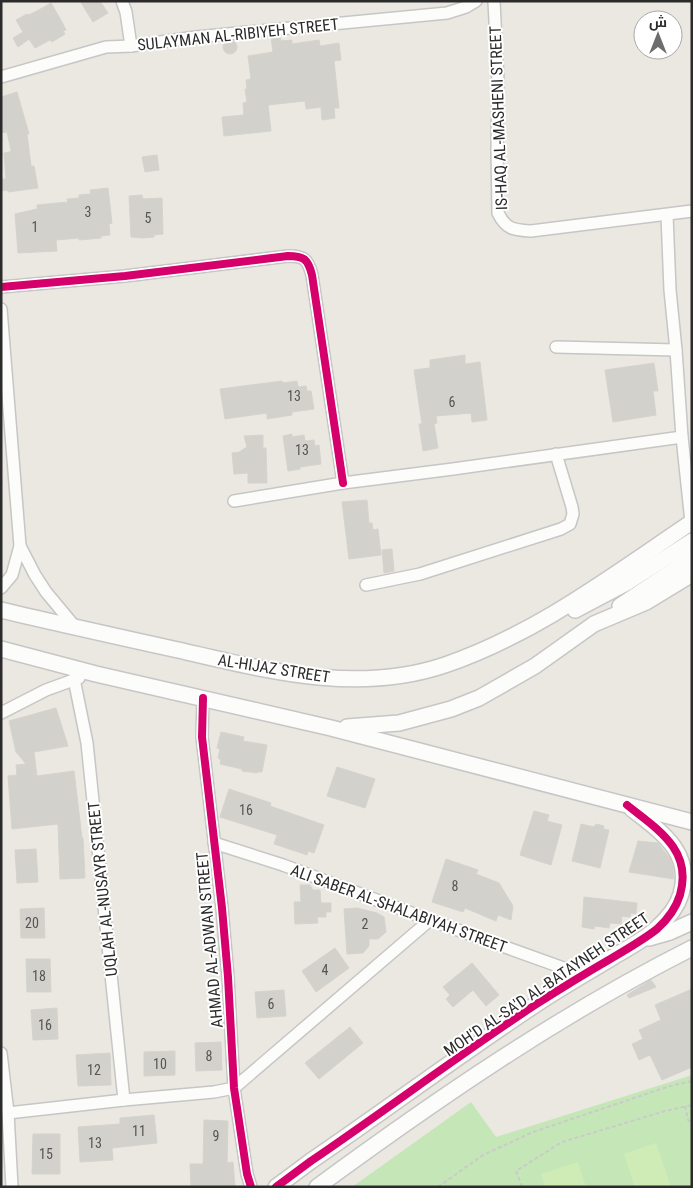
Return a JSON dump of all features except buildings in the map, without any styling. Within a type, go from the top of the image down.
[{"type":"main road","name":"AL-HIJAZ STREET","points":[[1,610],[301,676],[356,680],[405,674],[444,666],[496,645],[534,626],[601,584],[692,522]]},
{"type":"main road","points":[[534,626],[568,613],[607,594],[692,541]]},
{"type":"main road","points":[[331,728],[399,723],[451,709],[479,698],[535,666],[692,558]]},
{"type":"main road","points":[[594,624],[646,602],[692,574]]},
{"type":"main road","points":[[1,649],[96,674],[331,728],[692,822]]},
{"type":"main road","name":"MOH'D AL-SA'D AL-BATAYNEH STREET","points":[[276,1187],[310,1161],[535,1005],[643,939],[663,922],[676,906],[681,895],[683,870],[675,848],[668,838],[627,805]]},
{"type":"main road","points":[[643,939],[670,932],[692,922]]},
{"type":"main road","points":[[317,1187],[390,1133],[549,1027],[606,993],[692,948]]},
{"type":"main road","points":[[535,1005],[549,1027]]},
{"type":"street","points":[[122,1],[126,12],[131,46]]},
{"type":"street","name":"SULAYMAN AL-RIBIYEH STREET","points":[[1,77],[106,47],[131,46],[196,37],[447,12],[466,7],[476,1]]},
{"type":"street","name":"IS-HAQ AL-MASHENI STREET","points":[[494,1],[498,81],[498,213],[502,222],[508,228],[531,231],[692,211]]},
{"type":"street","points":[[667,215],[668,272],[682,437],[692,522]]},
{"type":"street","points":[[1,287],[125,276],[288,256],[305,259],[310,266],[312,275],[343,483]]},
{"type":"street","points":[[1,309],[20,546],[12,575],[1,588]]},
{"type":"street","points":[[556,347],[676,350]]},
{"type":"street","points":[[234,501],[343,483],[682,437]]},
{"type":"street","points":[[366,585],[420,574],[561,529],[570,524],[573,514],[572,507],[556,454]]},
{"type":"street","points":[[20,546],[43,588],[76,628]]},
{"type":"street","points":[[1,713],[46,690],[74,679],[96,674]]},
{"type":"street","name":"UQLAH AL-NUSAYR STREET","points":[[74,679],[86,743],[124,1100]]},
{"type":"street","name":"AHMAD AL-ADWAN STREET","points":[[203,698],[202,737],[228,977],[234,1088],[247,1184]]},
{"type":"street","name":"ALI SABER AL-SHALABIYAH STREET","points":[[214,843],[282,865],[582,976]]},
{"type":"street","points":[[8,1112],[214,1092],[234,1088],[430,920]]},
{"type":"street","points":[[1,1053],[8,1112],[12,1187]]},
{"type":"path","points":[[438,1187],[482,1155],[533,1132],[670,1086],[692,1081]]},
{"type":"path","points":[[522,1187],[516,1171],[562,1142],[692,1105]]},
{"type":"path","points":[[685,1106],[688,1120],[692,1123]]},
{"type":"green space","points":[[692,1075],[692,1187],[352,1187],[471,1102],[496,1137]]},
{"type":"green space","points":[[656,1143],[671,1187],[635,1187],[624,1154]]},
{"type":"green space","points":[[578,1162],[586,1187],[545,1187],[541,1174]]},
{"type":"cycle path","points":[[1,287],[125,276],[288,256],[302,258],[309,265],[312,275],[343,483]]},
{"type":"cycle path","points":[[203,698],[202,737],[222,908],[234,1088],[247,1174],[251,1187]]},
{"type":"cycle path","points":[[276,1187],[507,1024],[563,987],[641,941],[664,922],[674,909],[680,895],[683,879],[681,865],[677,853],[670,842],[627,805]]}]
